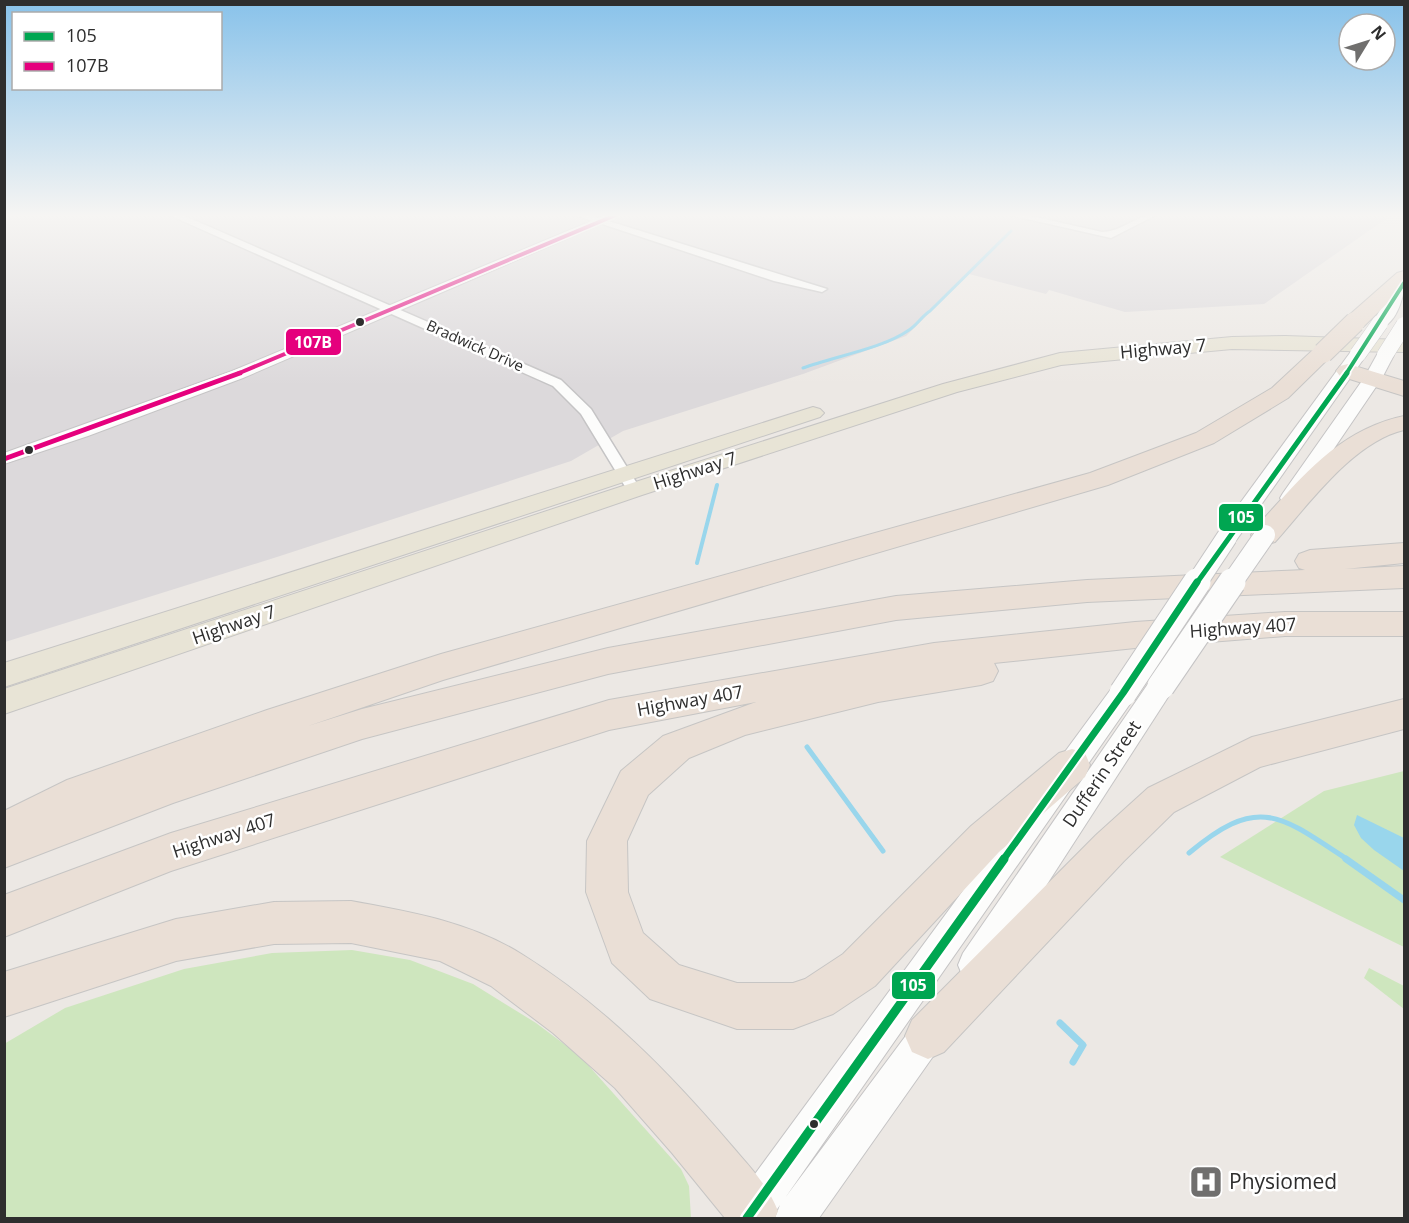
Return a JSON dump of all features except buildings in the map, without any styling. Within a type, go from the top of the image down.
[{"type":"highway","points":[[4,832],[67,797],[267,725],[441,667],[1099,479],[1205,438],[1280,393],[1404,277]]},
{"type":"highway","points":[[1353,362],[1373,378],[1404,389]]},
{"type":"highway","points":[[1265,535],[1351,446],[1378,429],[1404,423]]},
{"type":"highway","points":[[1152,588],[1278,563],[1404,554]]},
{"type":"highway","points":[[4,849],[169,787],[362,724],[608,661],[896,608],[1152,588],[1404,577]]},
{"type":"highway","name":"Highway 407","points":[[4,916],[171,852],[609,715],[934,656],[1135,635],[1285,624],[1404,624]]},
{"type":"highway","points":[[1072,765],[986,839],[859,970],[817,998],[793,1006],[737,1006],[666,983],[627,948],[607,892],[607,841],[634,783],[676,747],[740,720],[878,688],[1086,656],[1135,635]]},
{"type":"highway","points":[[928,1036],[1110,848],[1161,800],[1252,753],[1404,714]]},
{"type":"highway","points":[[4,995],[176,940],[274,923],[351,922],[443,940],[507,970],[569,1017],[632,1071],[690,1135],[752,1216]]},
{"type":"main road","name":"Dufferin Street","points":[[752,1216],[1123,693],[1227,537],[1380,323],[1404,283]]},
{"type":"main road","name":"Dufferin Street","points":[[804,1214],[928,1036],[1161,686],[1373,378],[1404,325]]},
{"type":"main road","name":"Highway 7","points":[[4,702],[931,375],[1047,347],[1171,334],[1275,330],[1404,335]]},
{"type":"main road","name":"Highway 7","points":[[4,675],[628,482],[950,388],[1060,359],[1232,344],[1285,342],[1404,346]]},
{"type":"street","name":"Bradwick Drive","points":[[305,271],[557,382],[586,412],[628,482]]},
{"type":"street","points":[[4,459],[172,400],[484,271]]},
{"type":"street","points":[[753,271],[822,289]]},
{"type":"shaded area","points":[[5,271],[1311,271],[1264,304],[1125,312],[1049,290],[1046,294],[969,274],[906,336],[803,374],[623,431],[571,461],[280,556],[5,642]]},
{"type":"green space","points":[[1404,771],[1404,947],[1220,857],[1324,791]]},
{"type":"green space","points":[[352,950],[410,960],[473,984],[536,1023],[580,1056],[681,1169],[689,1186],[691,1218],[5,1218],[4,1044],[65,1008],[184,969],[272,953]]},
{"type":"green space","points":[[1369,968],[1404,986],[1404,1009],[1364,978]]},
{"type":"water","points":[[1357,815],[1404,838],[1404,871],[1361,838],[1354,825]]},
{"type":"waterway","points":[[803,368],[898,337],[915,326],[970,271]]},
{"type":"waterway","points":[[697,563],[717,485]]},
{"type":"waterway","points":[[807,747],[883,851]]},
{"type":"waterway","points":[[1189,853],[1233,823],[1251,818],[1268,818],[1286,822],[1304,831],[1348,860]]},
{"type":"waterway","points":[[1346,859],[1404,900]]},
{"type":"waterway","points":[[1060,1023],[1083,1045],[1073,1062]]},
{"type":"transit line","name":"107B","points":[[4,459],[237,374],[482,271]]},
{"type":"transit line","name":"105","points":[[747,1218],[1123,693],[1227,537],[1348,371],[1404,283]]},
{"type":"place","name":"Physiomed","points":[[1206,1182]]}]
